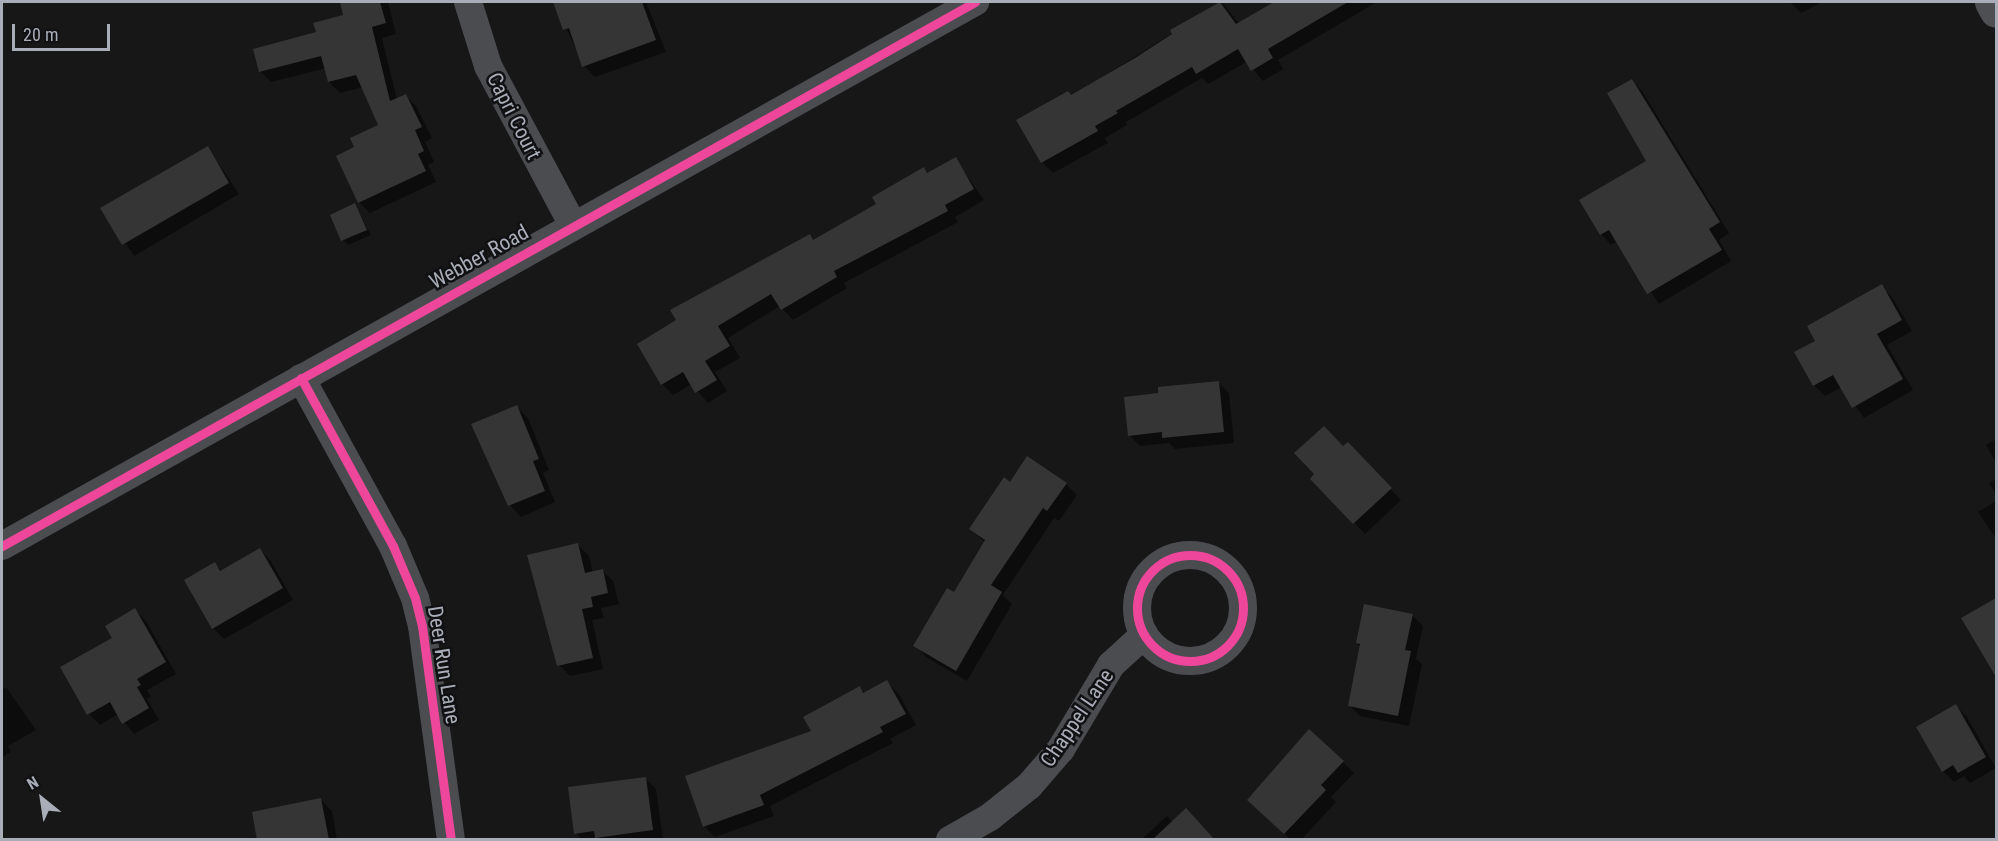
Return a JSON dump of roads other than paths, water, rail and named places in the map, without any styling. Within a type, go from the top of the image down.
[{"type":"main road","points":[[1991,2],[1996,11]]},
{"type":"street","name":"Capri Court","points":[[468,2],[496,84],[573,225]]},
{"type":"street","name":"Webber Road","points":[[2,546],[975,2]]},
{"type":"street","name":"Deer Run Lane","points":[[301,378],[393,546],[415,598],[422,626],[452,840]]},
{"type":"street","name":"Chappel Lane","points":[[950,840],[990,817],[1029,786],[1061,749],[1111,665],[1143,635]]}]
